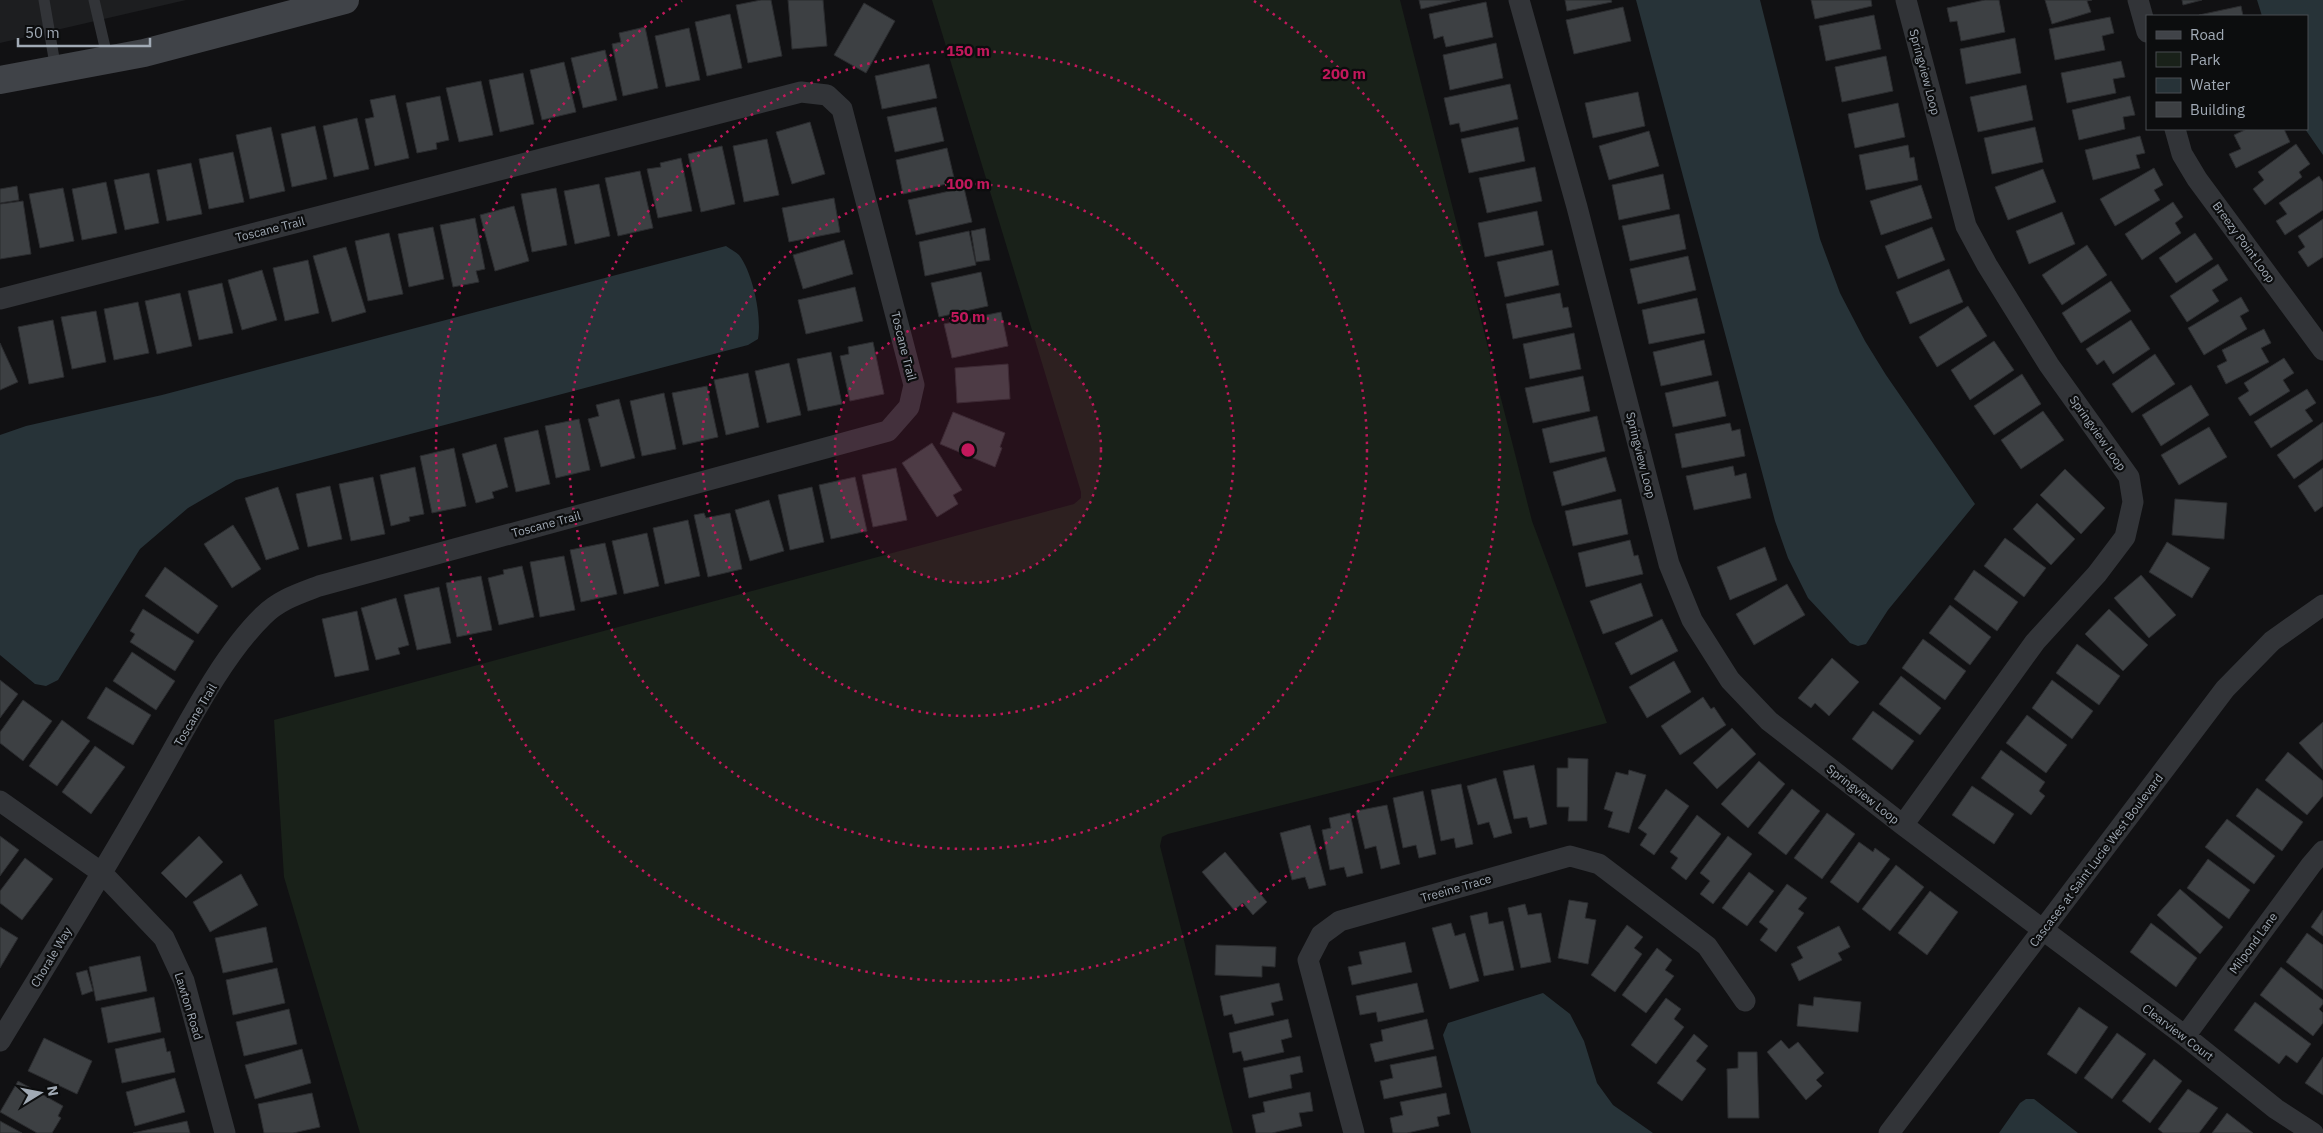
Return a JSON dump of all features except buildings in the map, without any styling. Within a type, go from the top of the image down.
[{"type":"street","points":[[0,80],[144,53],[345,0]]},
{"type":"street","name":"Springview Loop","points":[[1519,0],[1577,207],[1669,564],[1692,620],[1730,680],[1769,721],[1903,826],[2043,930]]},
{"type":"street","name":"Springview Loop","points":[[1903,826],[2035,642],[2097,574],[2125,537],[2133,502],[2129,477],[2049,365],[1987,265],[1966,226],[1906,0]]},
{"type":"street","points":[[2138,0],[2146,28]]},
{"type":"street","name":"Toscane Trail","points":[[0,299],[800,92],[827,95],[842,110],[914,385],[909,406],[888,431],[319,586],[286,598],[264,616],[239,643],[203,699],[102,873]]},
{"type":"street","name":"Breezy Point Loop","points":[[2174,130],[2182,154],[2197,179],[2323,350]]},
{"type":"street","name":"Cascases at Saint Lucie West Boulevard","points":[[1889,1133],[2225,689],[2272,641],[2323,605]]},
{"type":"street","points":[[0,800],[102,873]]},
{"type":"street","name":"Milpond Lane","points":[[2185,1036],[2311,865],[2323,852]]},
{"type":"street","name":"Treeine Trace","points":[[1354,1133],[1308,960],[1321,935],[1340,921],[1570,856],[1599,864],[1707,946],[1745,1001]]},
{"type":"street","name":"Chorale Way","points":[[0,1041],[102,873]]},
{"type":"street","name":"Lawton Road","points":[[102,873],[164,938],[184,981],[225,1133]]},
{"type":"street","name":"Clearview Court","points":[[2043,930],[2185,1036],[2276,1109],[2313,1133]]},
{"type":"lane","points":[[44,0],[56,70]]},
{"type":"lane","points":[[94,0],[108,60]]},
{"type":"shaded area","points":[[0,0],[186,0],[0,43]]},
{"type":"green space","points":[[932,0],[1400,0],[1532,521],[1607,723],[1162,837],[1160,846],[1233,1133],[360,1133],[284,877],[274,720],[1074,504],[1081,498],[1081,492]]},
{"type":"water","points":[[1636,0],[1760,0],[1820,239],[1840,293],[1865,341],[1886,375],[1975,504],[1888,610],[1866,644],[1858,646],[1850,643],[1808,598],[1788,558],[1775,521]]},
{"type":"water","points":[[2257,0],[2323,0],[2323,155],[2306,130],[2308,130],[2308,15],[2262,15]]},
{"type":"water","points":[[726,246],[739,255],[744,263],[755,296],[759,319],[758,339],[748,345],[236,480],[188,508],[140,549],[58,680],[46,686],[35,684],[0,655],[0,435],[26,426],[162,395]]},
{"type":"water","points":[[1543,993],[1570,1014],[1584,1041],[1597,1083],[1613,1105],[1653,1133],[1471,1133],[1443,1035],[1448,1023]]},
{"type":"water","points":[[2026,1099],[2034,1099],[2078,1133],[1999,1133],[2020,1103]]}]
